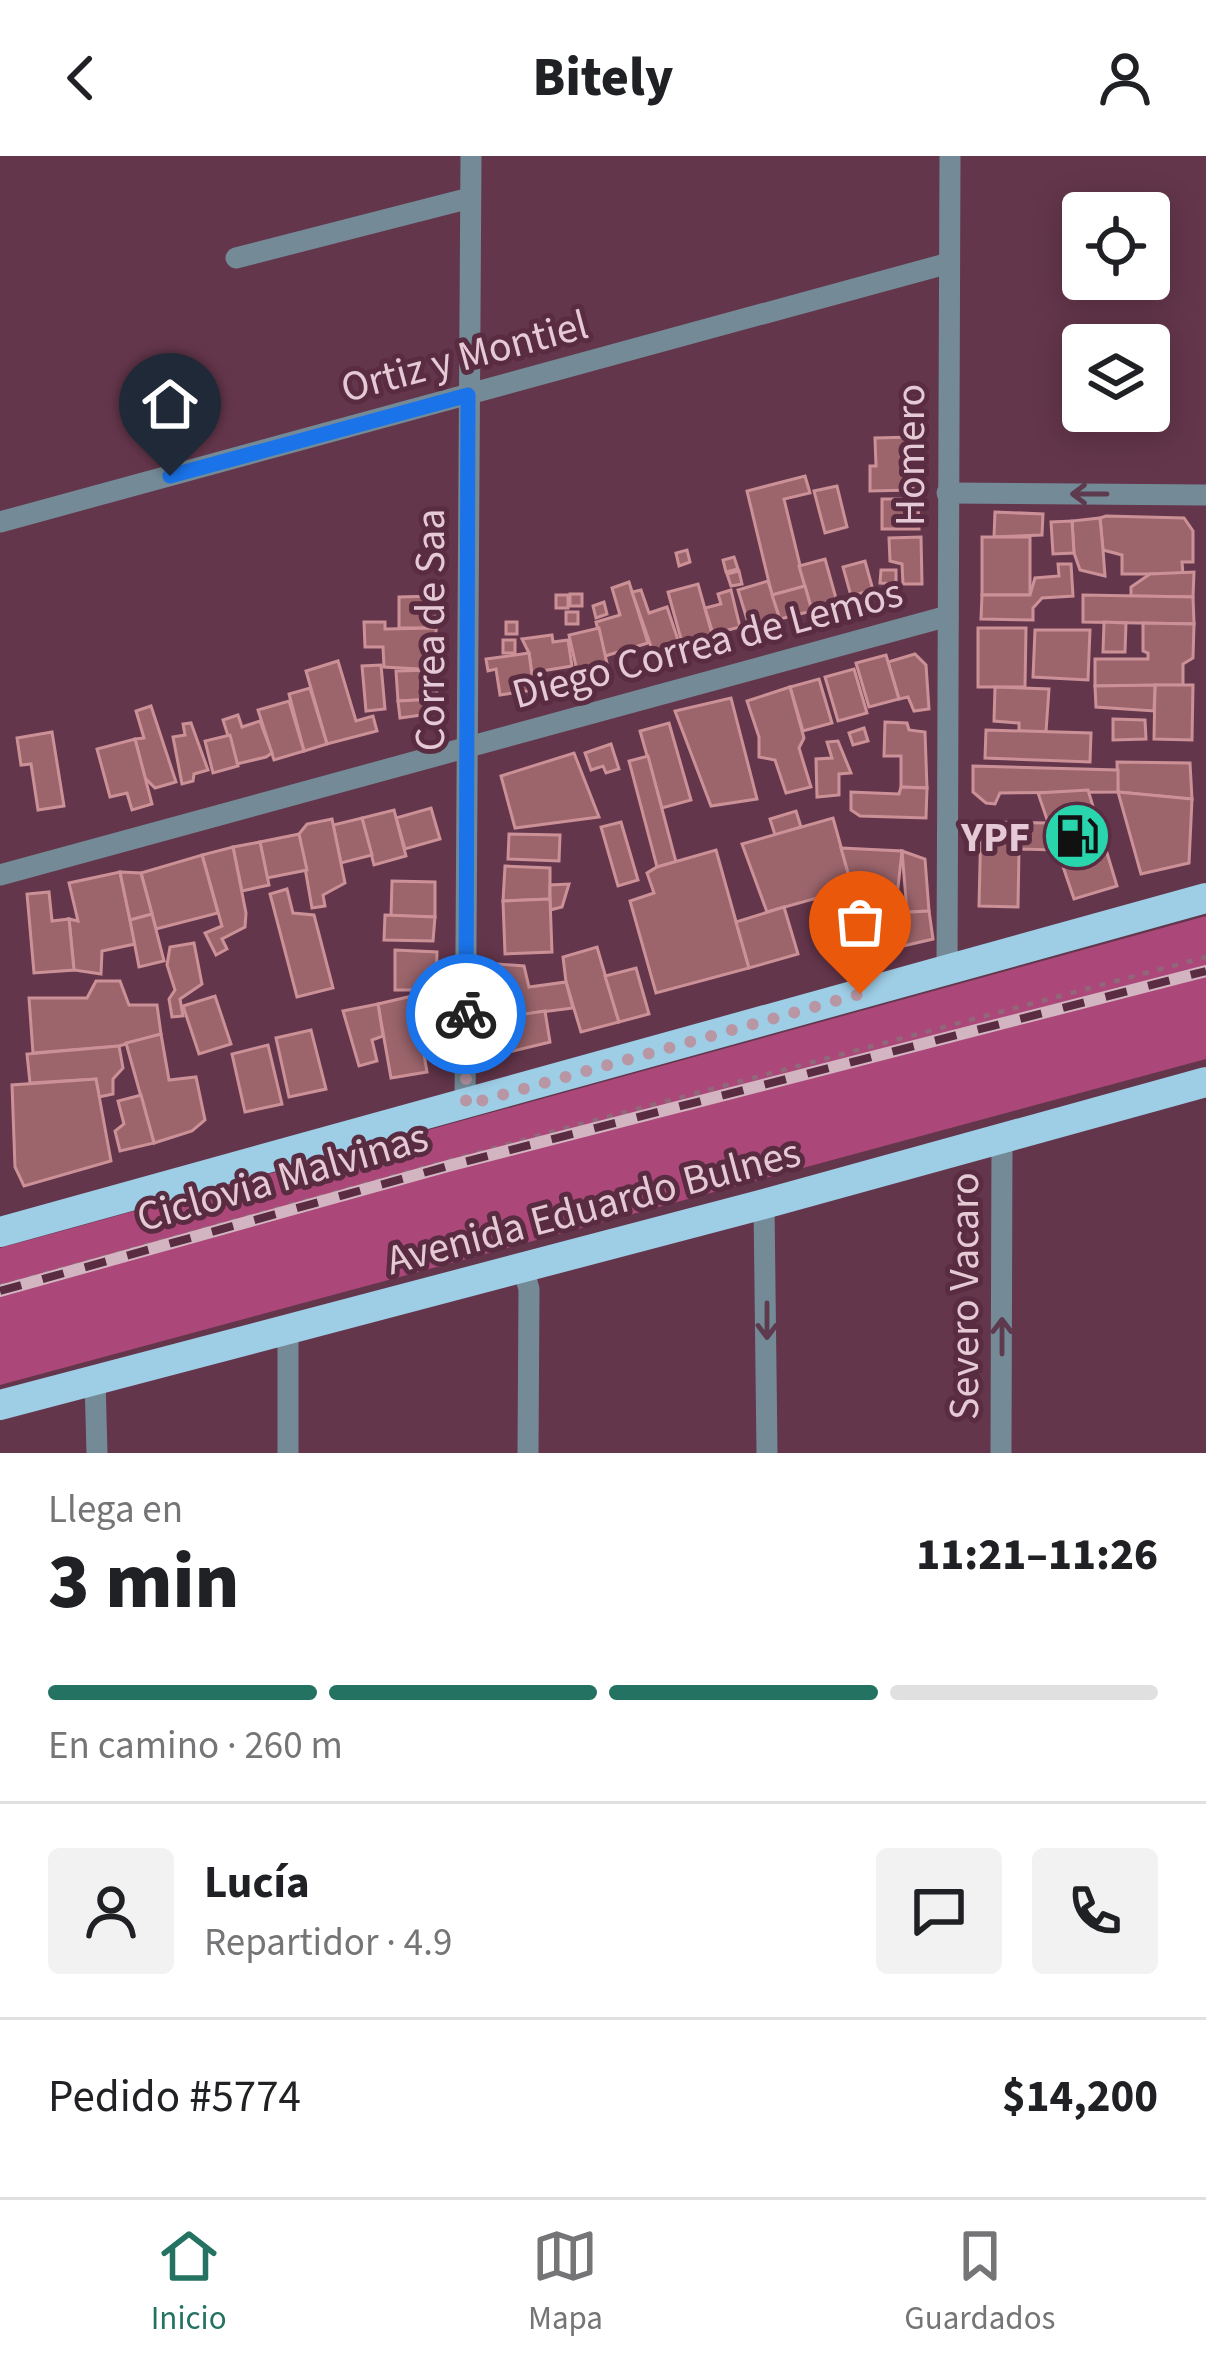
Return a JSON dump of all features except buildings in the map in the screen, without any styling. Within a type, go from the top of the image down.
[{"type":"main road","points":[[0,1232],[1206,898]]},
{"type":"main road","name":"Avenida Eduardo Bulnes","points":[[0,1405],[1206,1082]]},
{"type":"street","name":"Correa de Saa","points":[[466,1105],[471,156]]},
{"type":"street","name":"Homero","points":[[947,970],[950,156]]},
{"type":"street","points":[[236,258],[470,198]]},
{"type":"street","name":"Ortiz y Montiel","points":[[0,522],[949,263]]},
{"type":"street","points":[[947,493],[1206,494]]},
{"type":"street","name":"Diego Correa de Lemos","points":[[0,875],[948,616]]},
{"type":"street","name":"Severo Vacaro","points":[[1001,1453],[1002,1139]]},
{"type":"street","points":[[764,1204],[766,1453]]},
{"type":"street","points":[[523,1268],[529,1288],[528,1453]]},
{"type":"street","points":[[288,1328],[288,1453]]},
{"type":"street","points":[[94,1380],[97,1453]]},
{"type":"path","name":"Ciclovia Malvinas","points":[[0,1286],[1206,957]]},
{"type":"shaded area","points":[[1206,916],[1206,1059],[0,1385],[0,1248]]},
{"type":"railway","points":[[0,1291],[448,1166],[1206,971]]},
{"type":"way so far","points":[[466,1014],[466,1105],[860,994]]},
{"type":"place","name":"YPF","points":[[1077,836]]},
{"type":"route","points":[[170,476],[468,395],[466,1014]]}]
